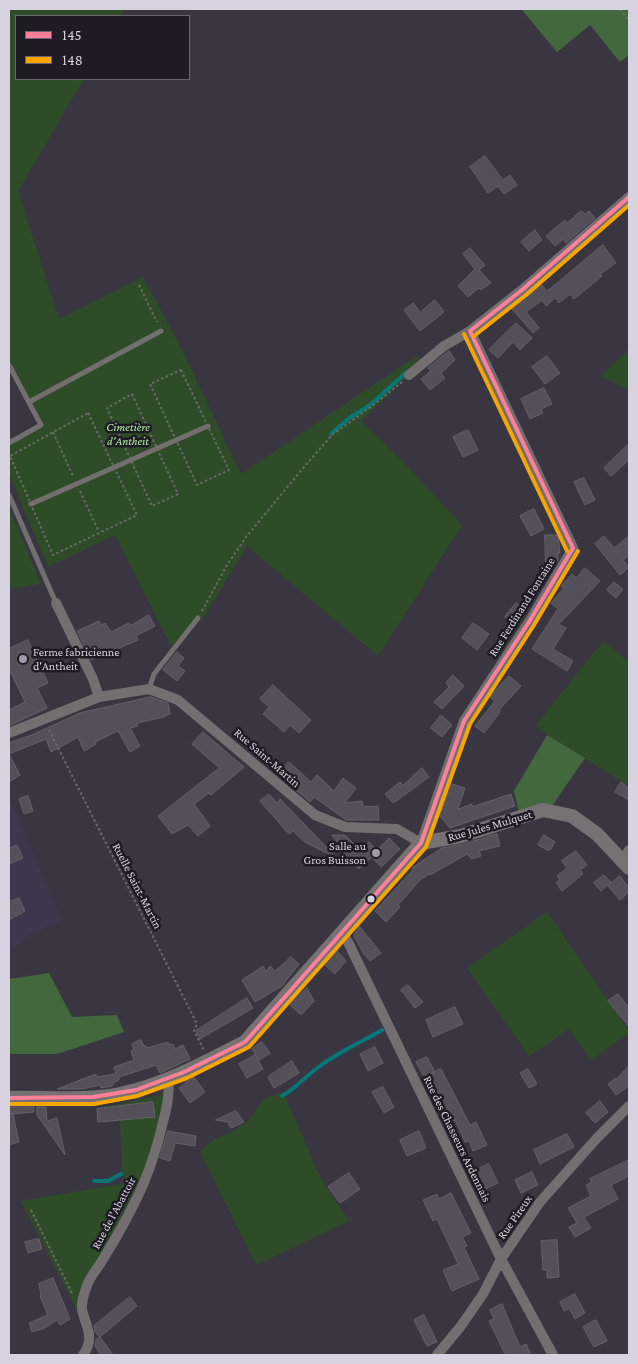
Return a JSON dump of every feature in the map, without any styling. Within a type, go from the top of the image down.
[{"type":"street","points":[[409,375],[444,346],[470,331],[522,290],[629,198]]},
{"type":"street","name":"Rue Ferdinand Fontaine","points":[[421,843],[464,721],[529,622],[573,548],[470,331]]},
{"type":"street","points":[[56,602],[93,679],[99,696]]},
{"type":"street","name":"Rue Saint-Martin","points":[[9,733],[99,696],[149,689],[178,700],[315,816],[345,827],[397,829],[421,843]]},
{"type":"street","name":"Rue Jules Mulquet","points":[[421,843],[461,836],[543,810],[572,816],[627,859]]},
{"type":"street","points":[[9,1098],[120,1094],[168,1078],[245,1042],[421,843]]},
{"type":"street","name":"Rue des Chasseurs Ardennais","points":[[341,932],[348,942],[501,1258],[553,1355]]},
{"type":"street","name":"Rue de l'Abattoir","points":[[83,1355],[89,1341],[89,1328],[82,1306],[84,1295],[89,1280],[137,1201],[153,1162],[168,1103],[170,1090],[168,1078]]},
{"type":"street","name":"Rue Pireux","points":[[437,1355],[483,1294],[501,1258],[540,1202],[629,1106]]},
{"type":"lane","points":[[29,402],[162,331]]},
{"type":"lane","points":[[9,365],[42,425],[9,443]]},
{"type":"lane","points":[[31,504],[208,426]]},
{"type":"lane","points":[[9,496],[56,602]]},
{"type":"lane","points":[[149,689],[154,674],[198,618]]},
{"type":"path","points":[[620,9],[629,22]]},
{"type":"path","points":[[139,285],[162,331]]},
{"type":"path","points":[[198,618],[227,565],[246,537],[304,467],[332,436],[409,375]]},
{"type":"path","name":"Ruelle Saint-Martin","points":[[44,719],[197,1024],[194,1031],[209,1060]]},
{"type":"path","points":[[31,1210],[83,1313]]},
{"type":"shaded area","points":[[9,796],[62,921],[30,934],[9,950]]},
{"type":"green space","name":"Cimetière d'Antheit","points":[[9,9],[125,9],[122,15],[15,15],[15,80],[83,80],[18,191],[59,319],[143,277],[182,350],[241,474],[420,354],[409,375],[361,421],[405,464],[462,525],[378,656],[247,546],[205,616],[171,646],[115,535],[48,567],[9,474],[9,445],[44,425],[9,360]]},
{"type":"green space","points":[[521,9],[629,9],[629,55],[620,62],[590,25],[557,52]]},
{"type":"green space","points":[[629,349],[629,390],[601,376]]},
{"type":"green space","points":[[9,507],[41,584],[9,589]]},
{"type":"green space","points":[[603,641],[629,662],[629,786],[547,735],[536,725]]},
{"type":"green space","points":[[547,735],[585,758],[552,806],[519,812],[514,791]]},
{"type":"green space","points":[[547,912],[629,1031],[629,1033],[591,1060],[569,1029],[529,1056],[467,968]]},
{"type":"green space","points":[[49,973],[72,1017],[117,1015],[124,1032],[57,1054],[9,1054],[9,979]]},
{"type":"green space","points":[[283,1092],[322,1181],[349,1221],[256,1265],[200,1151],[214,1139],[230,1133],[247,1122],[264,1099]]},
{"type":"green space","points":[[164,1094],[162,1110],[144,1171],[113,1234],[85,1280],[78,1312],[21,1201],[127,1183],[122,1173],[119,1104]]},
{"type":"building","points":[[485,156],[503,180],[510,175],[517,185],[504,194],[498,186],[488,193],[470,167]]},
{"type":"building","points":[[581,211],[585,214],[589,211],[595,218],[566,243],[563,239],[555,246],[546,236],[565,220],[567,223]]},
{"type":"building","points":[[535,230],[542,240],[529,251],[521,242]]},
{"type":"building","points":[[603,245],[616,263],[600,274],[602,276],[574,299],[570,294],[559,303],[555,298],[546,306],[542,300],[526,312],[539,328],[533,333],[512,309],[541,284],[547,291]]},
{"type":"building","points":[[470,248],[485,265],[479,270],[491,283],[481,290],[479,288],[468,297],[458,286],[475,269],[463,254]]},
{"type":"building","points":[[435,300],[444,312],[420,331],[404,310],[413,303],[420,312]]},
{"type":"building","points":[[516,323],[532,338],[520,350],[513,342],[498,358],[489,350]]},
{"type":"building","points":[[449,351],[455,360],[441,373],[445,378],[430,390],[421,379],[431,371],[428,368]]},
{"type":"building","points":[[547,356],[560,373],[545,384],[532,367]]},
{"type":"building","points":[[544,388],[552,404],[541,409],[543,413],[530,419],[521,399]]},
{"type":"building","points":[[468,430],[478,450],[463,457],[453,437]]},
{"type":"building","points":[[629,444],[629,460],[611,476],[604,468]]},
{"type":"building","points":[[584,478],[595,500],[585,505],[574,482]]},
{"type":"building","points":[[534,509],[544,529],[531,536],[520,516]]},
{"type":"building","points":[[545,535],[558,535],[560,553],[558,553],[558,560],[554,566],[546,566]]},
{"type":"building","points":[[604,536],[614,548],[629,536],[629,555],[623,560],[629,567],[620,575],[595,544]]},
{"type":"building","points":[[585,568],[600,581],[559,624],[566,628],[553,649],[573,661],[567,671],[532,649],[558,609],[551,603],[564,588],[561,586],[572,574],[576,578]]},
{"type":"building","points":[[614,582],[623,589],[616,598],[607,590]]},
{"type":"building","points":[[516,603],[526,610],[514,624],[505,617]]},
{"type":"building","points":[[149,615],[155,626],[136,636],[138,640],[91,660],[77,631],[99,621],[101,625],[105,623],[111,632],[129,623],[131,625]]},
{"type":"building","points":[[473,623],[489,634],[477,650],[462,638]]},
{"type":"building","name":"Ferme fabricienne d'Antheit","points":[[28,640],[48,683],[37,688],[47,708],[9,726],[9,710],[25,702],[9,669],[9,649]]},
{"type":"building","points":[[177,652],[184,658],[178,666],[185,671],[177,681],[163,670]]},
{"type":"building","points":[[453,675],[464,686],[442,709],[434,702],[449,687],[446,683]]},
{"type":"building","points":[[509,676],[521,686],[499,710],[500,712],[484,733],[475,726],[495,701],[490,697]]},
{"type":"building","points":[[273,685],[311,720],[299,733],[290,725],[284,732],[263,714],[269,707],[260,699]]},
{"type":"building","points":[[151,697],[168,703],[170,714],[137,723],[138,726],[130,728],[140,746],[130,752],[118,731],[95,742],[96,744],[84,751],[78,737],[51,752],[46,739],[9,754],[9,743],[80,713]]},
{"type":"building","points":[[441,715],[452,725],[442,737],[431,728]]},
{"type":"building","points":[[203,732],[244,767],[211,795],[209,793],[194,804],[210,826],[198,836],[188,825],[172,834],[158,816],[219,768],[192,744]]},
{"type":"building","points":[[9,754],[20,775],[9,782]]},
{"type":"building","points":[[289,762],[311,782],[317,775],[334,791],[343,778],[356,788],[345,803],[362,801],[363,807],[378,806],[379,820],[346,820],[314,797],[310,802],[278,774]]},
{"type":"building","points":[[422,768],[429,777],[395,802],[392,802],[385,794],[400,782],[403,785]]},
{"type":"building","points":[[621,782],[629,788],[629,800],[615,792]]},
{"type":"building","points":[[452,784],[465,788],[458,809],[472,804],[472,807],[511,794],[515,806],[450,828],[440,816]]},
{"type":"building","points":[[269,794],[277,803],[280,799],[333,854],[332,856],[305,842],[293,831],[289,834],[260,801]]},
{"type":"building","points":[[28,796],[33,811],[24,814],[19,799]]},
{"type":"building","points":[[497,834],[500,846],[479,851],[481,856],[472,859],[467,854],[420,880],[386,922],[375,911],[413,870],[412,868],[442,848],[464,844]]},
{"type":"building","name":"Salle au Gros Buisson","points":[[332,835],[345,835],[360,850],[369,842],[377,850],[389,838],[400,849],[381,867],[372,857],[359,869],[338,846]]},
{"type":"building","points":[[544,835],[555,842],[550,850],[538,845]]},
{"type":"building","points":[[17,845],[23,858],[9,864],[9,849]]},
{"type":"building","points":[[576,851],[587,865],[580,870],[583,874],[562,891],[556,883],[560,880],[557,876],[567,868],[562,861]]},
{"type":"building","points":[[604,875],[611,882],[601,891],[594,883]]},
{"type":"building","points":[[620,876],[629,888],[629,892],[620,900],[608,886]]},
{"type":"building","points":[[19,898],[25,911],[9,920],[9,902]]},
{"type":"building","points":[[359,926],[381,953],[370,961],[354,936]]},
{"type":"building","points":[[337,951],[346,961],[335,974],[325,965]]},
{"type":"building","points":[[291,957],[299,964],[282,986],[255,1002],[242,980],[263,966],[266,971],[270,966],[275,971]]},
{"type":"building","points":[[408,985],[423,1002],[415,1008],[401,990]]},
{"type":"building","points":[[307,988],[314,1001],[301,1015],[290,1005]]},
{"type":"building","points":[[618,994],[629,1008],[629,1027],[608,1001]]},
{"type":"building","points":[[247,998],[253,1008],[200,1039],[196,1031]]},
{"type":"building","points":[[455,1007],[463,1024],[433,1037],[426,1020]]},
{"type":"building","points":[[141,1040],[144,1046],[148,1048],[168,1042],[170,1045],[173,1044],[175,1049],[183,1045],[190,1059],[160,1073],[156,1065],[119,1077],[119,1080],[112,1086],[101,1088],[100,1085],[82,1089],[57,1089],[96,1074],[96,1077],[116,1074],[114,1067],[134,1060],[131,1051],[134,1050],[132,1044]]},
{"type":"building","points":[[262,1042],[270,1053],[259,1060],[252,1049]]},
{"type":"building","points":[[375,1047],[383,1063],[368,1071],[360,1054]]},
{"type":"building","points":[[255,1055],[263,1069],[247,1078],[239,1064]]},
{"type":"building","points":[[427,1057],[435,1072],[424,1077],[416,1062]]},
{"type":"building","points":[[292,1061],[299,1073],[274,1088],[268,1077]]},
{"type":"building","points":[[629,1066],[629,1086],[616,1095],[608,1084]]},
{"type":"building","points":[[441,1069],[470,1125],[476,1122],[487,1145],[473,1151],[469,1141],[465,1142],[455,1120],[452,1121],[429,1075]]},
{"type":"building","points":[[528,1069],[537,1084],[529,1088],[520,1073]]},
{"type":"building","points":[[194,1077],[205,1092],[190,1103],[179,1088]]},
{"type":"building","points":[[383,1087],[394,1107],[384,1113],[372,1092]]},
{"type":"building","points":[[600,1101],[608,1112],[595,1123],[586,1113]]},
{"type":"building","points":[[153,1102],[155,1117],[98,1122],[97,1109]]},
{"type":"building","points":[[9,1107],[34,1107],[34,1112],[9,1114]]},
{"type":"building","points":[[37,1107],[46,1107],[47,1121],[57,1118],[65,1155],[37,1115]]},
{"type":"building","points":[[236,1111],[244,1122],[231,1128],[228,1122],[216,1120]]},
{"type":"building","points":[[9,1114],[13,1114],[19,1142],[9,1145]]},
{"type":"building","points":[[168,1131],[196,1136],[195,1146],[175,1143],[170,1161],[160,1158]]},
{"type":"building","points":[[419,1131],[426,1148],[407,1156],[400,1140]]},
{"type":"building","points":[[567,1134],[574,1147],[540,1164],[534,1150]]},
{"type":"building","points":[[629,1160],[629,1176],[611,1185],[618,1199],[584,1217],[591,1228],[575,1237],[569,1227],[577,1223],[568,1208],[591,1196],[586,1185],[592,1182],[590,1179]]},
{"type":"building","points":[[489,1164],[498,1183],[485,1189],[476,1170]]},
{"type":"building","points":[[532,1172],[538,1185],[521,1193],[515,1180]]},
{"type":"building","points":[[349,1173],[360,1189],[340,1203],[328,1187]]},
{"type":"building","points":[[451,1193],[471,1233],[462,1237],[467,1246],[464,1247],[479,1279],[452,1291],[443,1270],[458,1264],[437,1219],[433,1221],[423,1200],[437,1194],[439,1199]]},
{"type":"building","points":[[39,1239],[42,1249],[28,1253],[25,1242]]},
{"type":"building","points":[[557,1240],[559,1277],[547,1278],[547,1270],[543,1270],[541,1241]]},
{"type":"building","points":[[53,1278],[70,1319],[60,1325],[57,1320],[43,1329],[32,1332],[29,1323],[48,1315],[40,1296],[39,1284]]},
{"type":"building","points":[[575,1294],[585,1313],[575,1319],[569,1308],[564,1311],[560,1302]]},
{"type":"building","points":[[130,1297],[137,1306],[100,1337],[95,1332],[94,1326]]},
{"type":"building","points":[[502,1304],[520,1347],[526,1344],[531,1355],[503,1355],[505,1354],[489,1321],[494,1319],[490,1310]]},
{"type":"building","points":[[424,1315],[437,1342],[427,1346],[414,1320]]},
{"type":"building","points":[[596,1320],[607,1341],[594,1347],[583,1327]]},
{"type":"building","points":[[100,1337],[113,1355],[101,1355],[95,1346],[96,1340]]},
{"type":"waterway","points":[[331,434],[348,419],[370,405],[407,372]]},
{"type":"waterway","points":[[282,1096],[332,1058],[382,1030]]},
{"type":"waterway","points":[[94,1181],[108,1181],[121,1174]]},
{"type":"transit line","name":"145","points":[[470,331],[522,290],[629,197]]},
{"type":"transit line","name":"148","points":[[474,336],[526,295],[629,205]]},
{"type":"transit line","name":"145","points":[[470,331],[573,548]]},
{"type":"transit line","name":"148","points":[[464,334],[567,551]]},
{"type":"transit line","name":"145","points":[[9,1098],[93,1097],[136,1090],[184,1072],[245,1042],[421,843],[464,721],[529,622],[573,548]]},
{"type":"transit line","name":"148","points":[[9,1104],[94,1104],[137,1096],[187,1078],[249,1047],[426,847],[470,724],[534,625],[578,551]]},
{"type":"place","name":"Ferme fabricienne d'Antheit","points":[[23,659]]},
{"type":"place","name":"Salle au Gros Buisson","points":[[376,853]]}]
